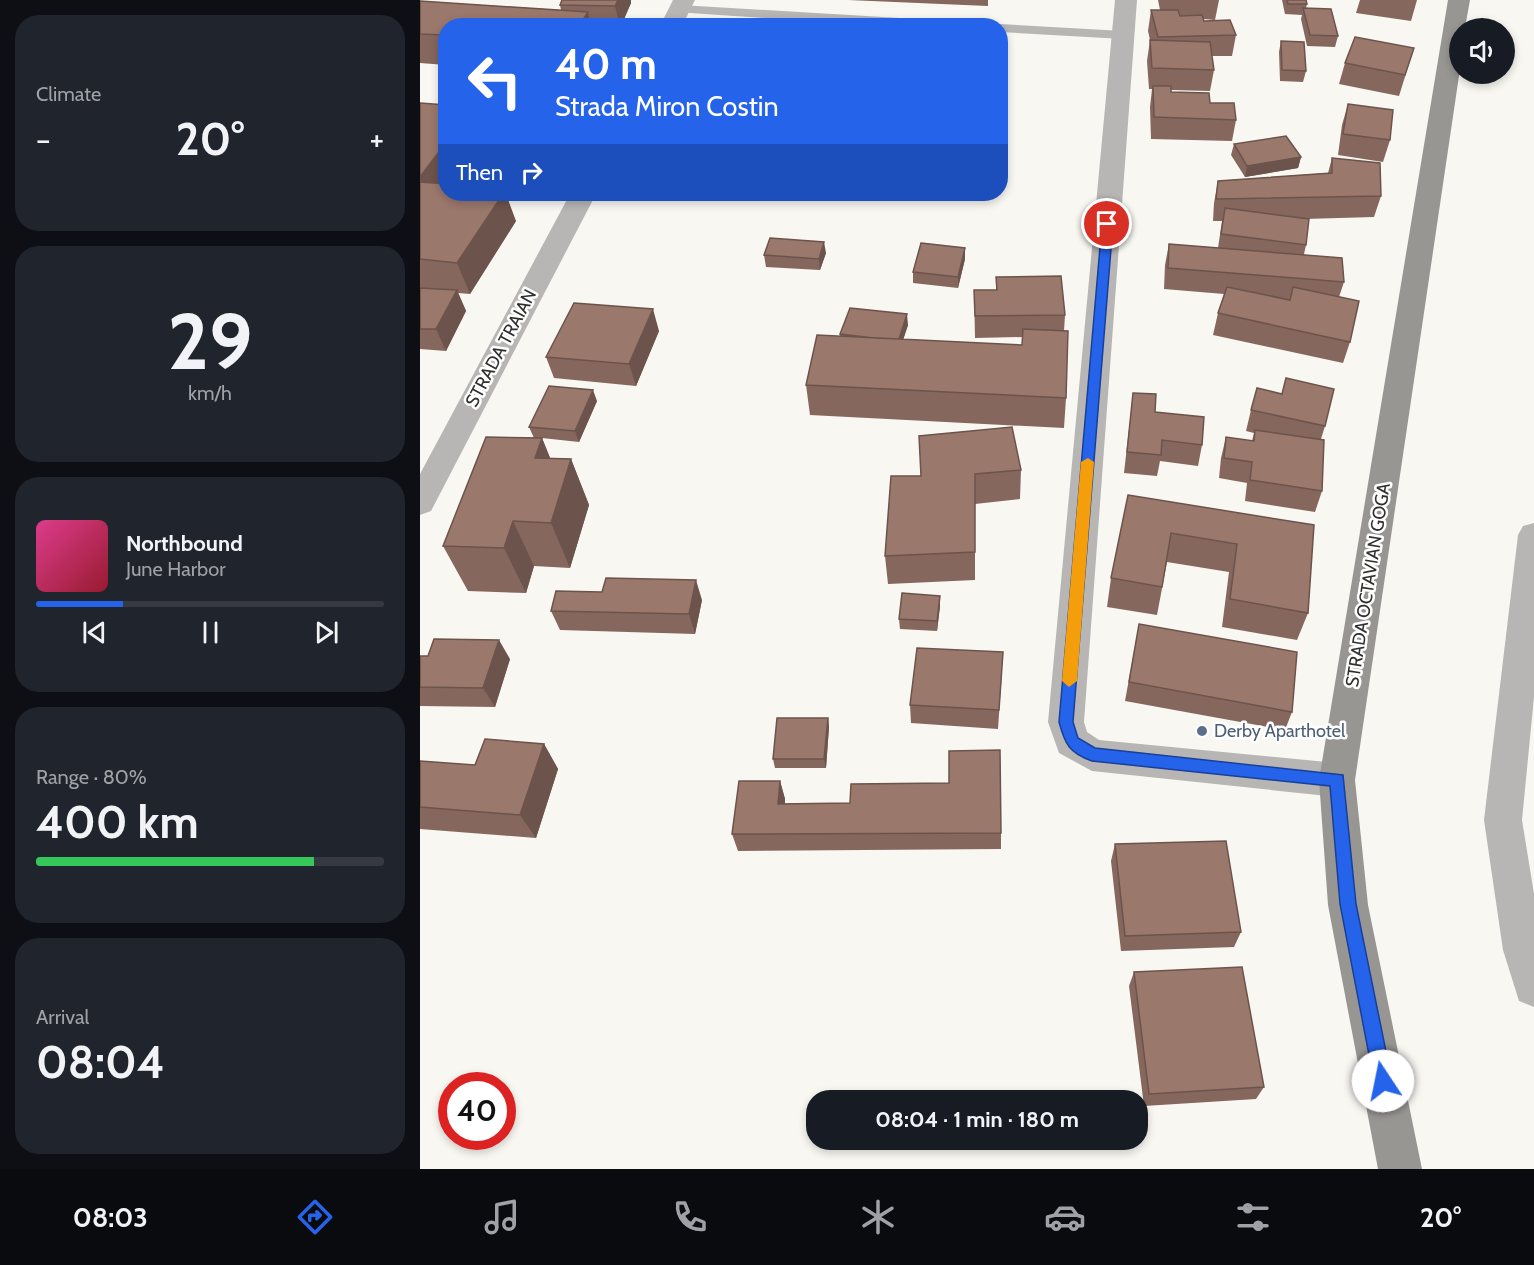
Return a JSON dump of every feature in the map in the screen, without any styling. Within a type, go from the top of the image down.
[{"type":"street","points":[[1126,0],[1066,722],[1072,742],[1092,755],[1337,780]]},
{"type":"street","name":"STRADA OCTAVIAN GOGA","points":[[1400,1169],[1348,904],[1337,780],[1459,0]]},
{"type":"street","name":"STRADA TRAIAN","points":[[420,503],[579,201]]},
{"type":"street","points":[[1534,535],[1503,820],[1523,950],[1534,986]]},
{"type":"lane","points":[[678,12],[801,18]]},
{"type":"lane","points":[[1008,28],[1123,35]]},
{"type":"building","points":[[562,0],[618,0],[615,6],[560,5]]},
{"type":"building","points":[[1287,0],[1306,0],[1307,4],[1288,4]]},
{"type":"building","points":[[420,1],[588,12],[584,18],[438,18],[438,35],[420,34]]},
{"type":"building","points":[[1303,8],[1331,9],[1338,36],[1310,35]]},
{"type":"building","points":[[1151,10],[1178,10],[1180,16],[1202,15],[1204,21],[1230,20],[1236,35],[1158,37]]},
{"type":"building","points":[[1355,37],[1414,48],[1405,75],[1345,63]]},
{"type":"building","points":[[1150,40],[1210,42],[1214,70],[1152,68]]},
{"type":"building","points":[[1281,41],[1304,42],[1306,71],[1282,70]]},
{"type":"building","points":[[1153,86],[1171,86],[1171,92],[1209,93],[1210,103],[1234,103],[1236,120],[1154,117]]},
{"type":"building","points":[[420,103],[438,104],[438,153],[420,177]]},
{"type":"building","points":[[1348,104],[1393,110],[1390,140],[1343,134]]},
{"type":"building","points":[[1286,136],[1301,157],[1247,166],[1234,144]]},
{"type":"building","points":[[1332,158],[1380,163],[1381,196],[1216,199],[1218,181],[1332,173]]},
{"type":"building","points":[[420,182],[438,183],[438,201],[498,201],[457,263],[420,259]]},
{"type":"building","points":[[1225,208],[1309,219],[1306,245],[1221,234]]},
{"type":"building","points":[[770,238],[824,242],[819,259],[764,255]]},
{"type":"building","points":[[921,243],[965,248],[958,277],[913,272]]},
{"type":"building","points":[[1169,244],[1342,258],[1344,282],[1168,268]]},
{"type":"building","points":[[1061,276],[1065,315],[975,316],[974,290],[997,290],[996,277]]},
{"type":"building","points":[[1227,287],[1290,300],[1293,287],[1359,301],[1350,342],[1218,313]]},
{"type":"building","points":[[420,288],[457,290],[436,329],[420,329]]},
{"type":"building","points":[[574,303],[653,309],[629,364],[546,357]]},
{"type":"building","points":[[850,308],[907,314],[899,339],[840,334]]},
{"type":"building","points":[[1023,329],[1068,331],[1066,398],[806,385],[817,335],[1022,345]]},
{"type":"building","points":[[1286,378],[1334,389],[1325,426],[1251,410],[1257,388],[1282,394]]},
{"type":"building","points":[[549,386],[593,390],[575,431],[529,427]]},
{"type":"building","points":[[1133,393],[1156,394],[1155,412],[1204,417],[1202,445],[1162,440],[1161,455],[1127,452]]},
{"type":"building","points":[[1012,427],[1021,470],[975,474],[975,552],[885,556],[891,476],[921,476],[919,436]]},
{"type":"building","points":[[1255,430],[1324,440],[1322,491],[1250,480],[1252,462],[1224,458],[1226,437],[1254,441]]},
{"type":"building","points":[[486,437],[542,438],[535,458],[571,459],[551,523],[513,521],[504,548],[443,546]]},
{"type":"building","points":[[1128,495],[1314,525],[1308,613],[1230,599],[1237,544],[1171,533],[1162,587],[1111,578]]},
{"type":"building","points":[[606,578],[696,580],[689,614],[551,611],[556,591],[602,592]]},
{"type":"building","points":[[902,593],[940,596],[937,621],[899,619]]},
{"type":"building","points":[[1139,624],[1297,652],[1292,712],[1129,682]]},
{"type":"building","points":[[434,639],[499,640],[483,688],[420,687],[420,656],[428,656]]},
{"type":"building","points":[[917,648],[1003,652],[999,710],[910,705]]},
{"type":"building","points":[[777,718],[828,718],[824,759],[773,759]]},
{"type":"building","points":[[485,739],[544,744],[520,815],[420,807],[420,761],[475,765]]},
{"type":"building","points":[[1000,750],[1001,833],[732,834],[739,781],[780,781],[778,804],[850,803],[851,784],[949,783],[949,751]]},
{"type":"building","points":[[1226,841],[1241,932],[1125,936],[1115,844]]},
{"type":"building","points":[[1242,967],[1264,1087],[1149,1094],[1134,972]]},
{"type":"slow traffic","points":[[1069,681],[1088,462]]},
{"type":"place","name":"Derby Aparthotel","points":[[1202,731]]},
{"type":"route","points":[[1107,224],[1066,722],[1072,742],[1092,755],[1337,780],[1348,904],[1383,1081]]}]
